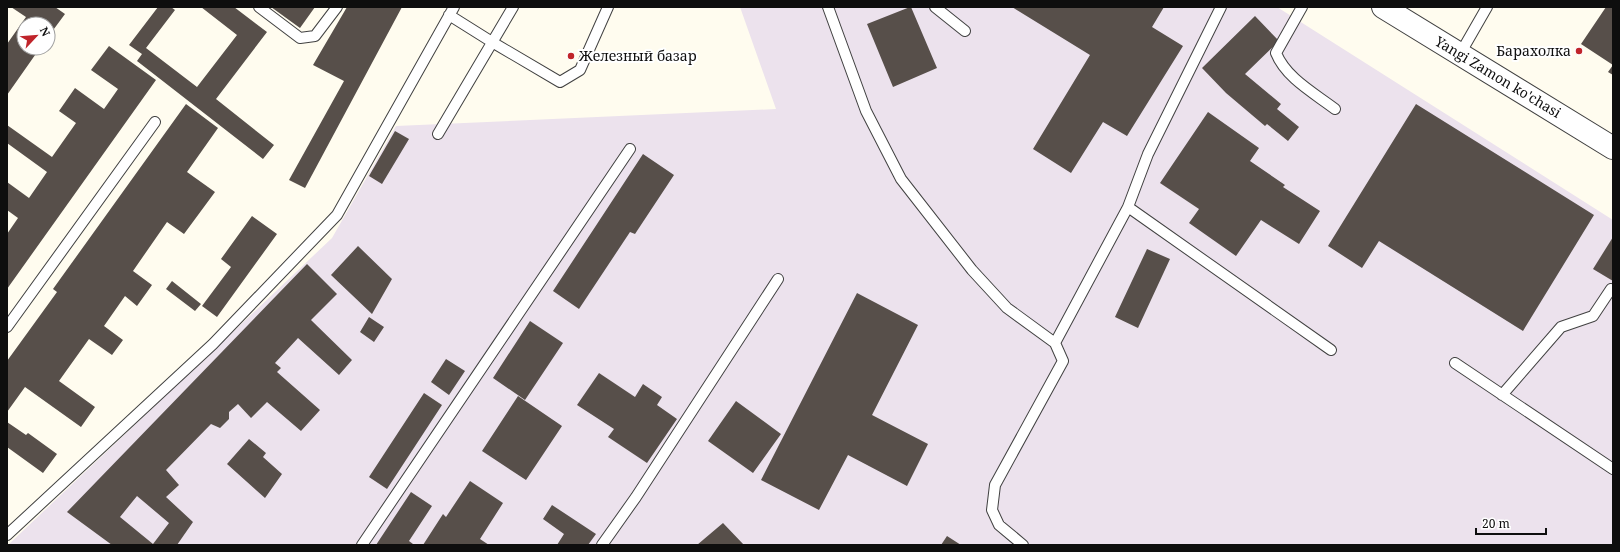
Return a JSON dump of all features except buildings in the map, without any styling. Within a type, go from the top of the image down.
[{"type":"street","name":"Yangi Zamon ko'chasi","points":[[1383,7],[1613,148]]},
{"type":"lane","points":[[259,7],[300,38],[316,36],[337,7]]},
{"type":"lane","points":[[438,134],[513,7]]},
{"type":"lane","points":[[7,535],[213,344],[337,215],[451,11],[492,42],[560,82],[580,70],[608,7]]},
{"type":"lane","points":[[828,7],[866,111],[901,179],[972,270],[1007,308],[1055,343],[1063,362],[994,485],[992,510],[999,525],[1022,545]]},
{"type":"lane","points":[[935,7],[965,31]]},
{"type":"lane","points":[[1055,343],[1128,207],[1148,154],[1221,7]]},
{"type":"lane","points":[[1302,7],[1276,53],[1290,74],[1335,109]]},
{"type":"lane","points":[[1460,54],[1487,7]]},
{"type":"lane","points":[[7,327],[155,122]]},
{"type":"lane","points":[[362,545],[630,149]]},
{"type":"lane","points":[[1128,207],[1331,350]]},
{"type":"lane","points":[[602,545],[636,497],[778,279]]},
{"type":"lane","points":[[1502,395],[1561,328],[1593,316],[1611,289]]},
{"type":"lane","points":[[1454,363],[1613,469]]},
{"type":"shaded area","points":[[740,7],[1277,7],[1613,220],[1613,545],[8,545],[332,238],[396,126],[776,109]]},
{"type":"place","name":"Барахолка","points":[[1579,51]]},
{"type":"place","name":"Железный базар","points":[[571,56]]}]
